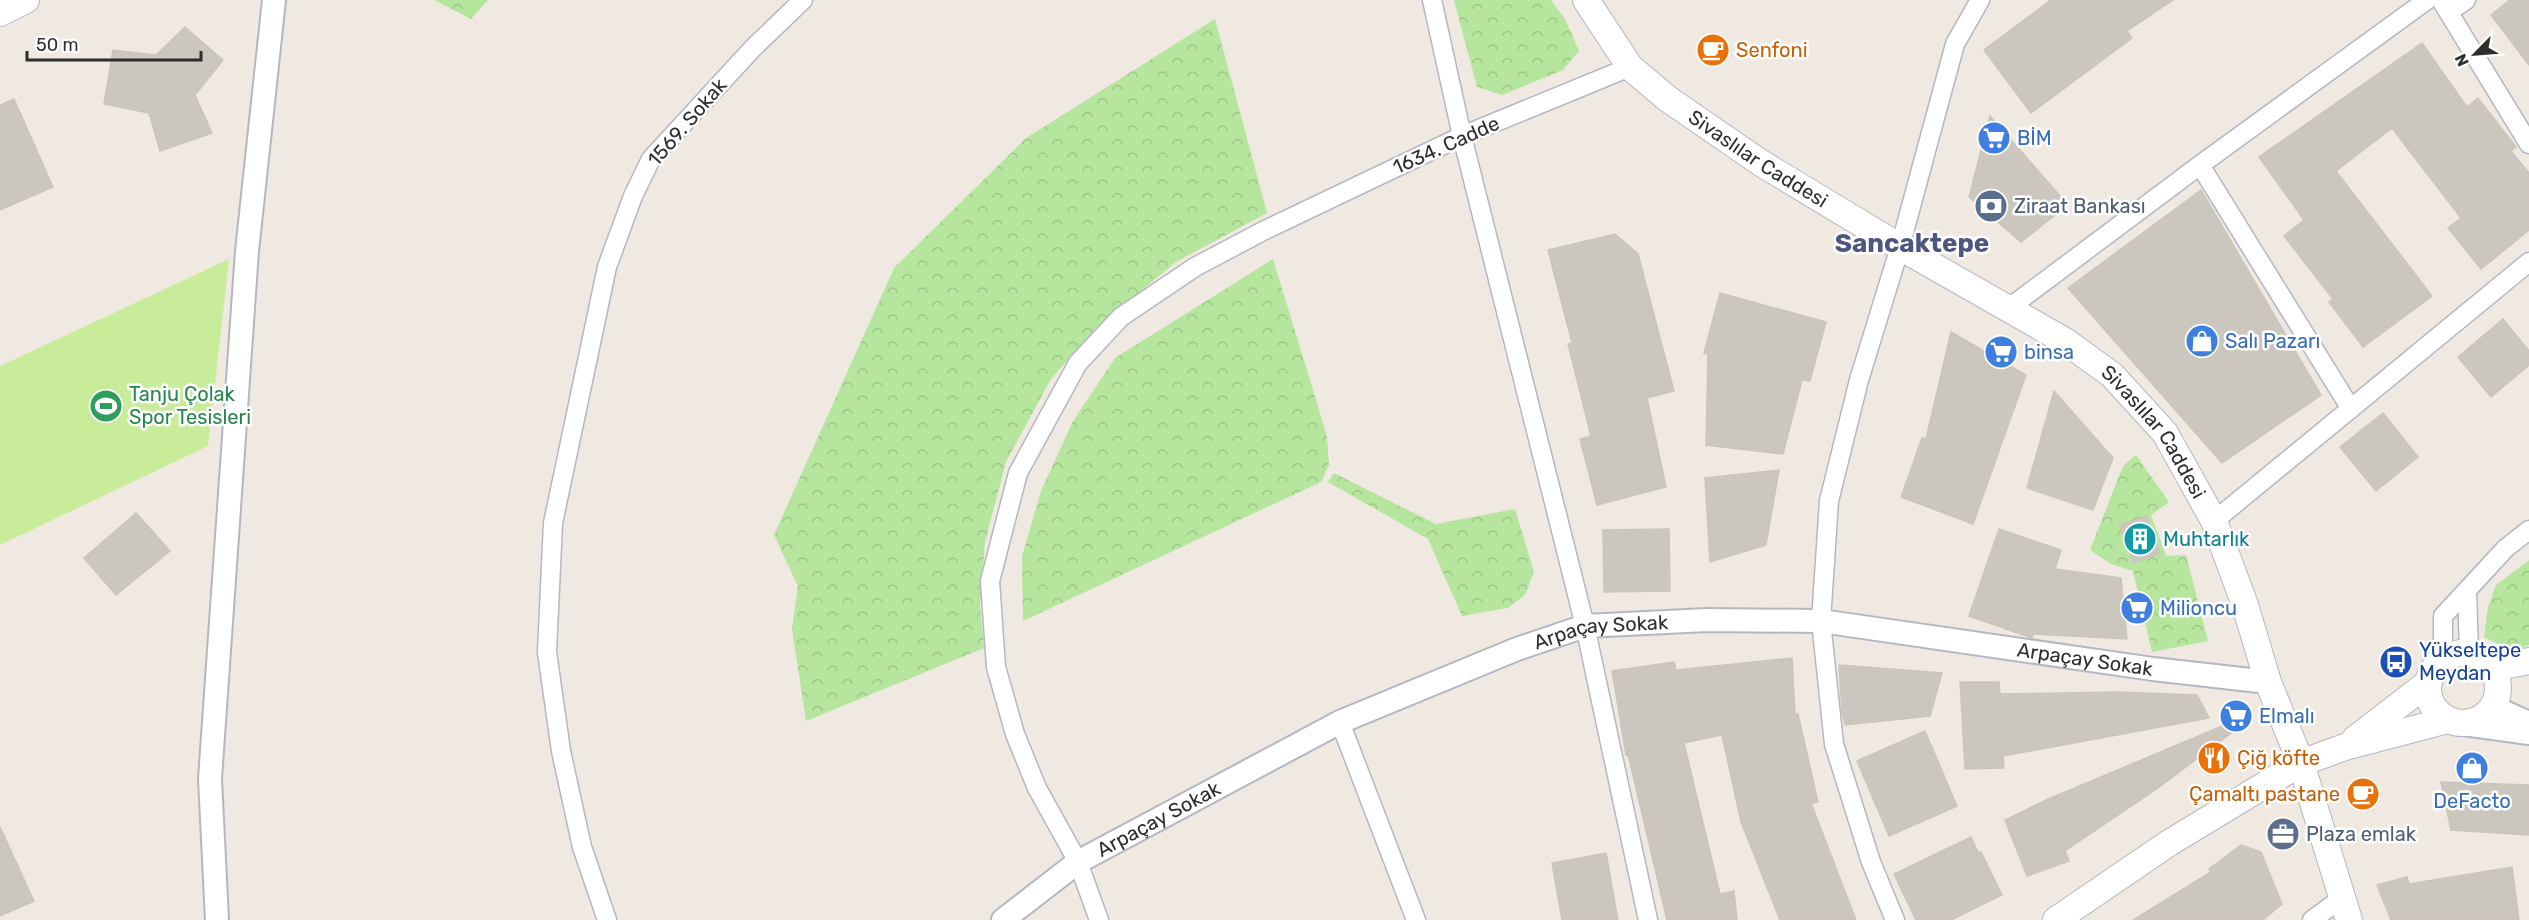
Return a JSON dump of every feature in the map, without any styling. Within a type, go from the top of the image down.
[{"type":"main road","points":[[0,13],[26,0]]},
{"type":"main road","name":"Sivaslılar Caddesi","points":[[1586,0],[1630,67],[1668,99],[1761,163],[1900,247],[2065,341],[2112,375],[2166,433],[2214,521],[2245,605],[2268,682],[2301,763],[2345,909]]},
{"type":"main road","points":[[2453,722],[2432,704],[2428,694],[2431,673],[2451,655],[2469,654],[2486,661],[2492,668],[2498,685],[2496,701]]},
{"type":"main road","points":[[2492,668],[2529,661]]},
{"type":"main road","points":[[2056,920],[2169,843],[2301,763],[2345,747],[2453,722],[2478,721],[2496,701],[2529,674]]},
{"type":"main road","points":[[2345,747],[2428,682]]},
{"type":"street","points":[[217,920],[210,779],[247,251],[274,0]]},
{"type":"street","name":"1569. Sokak","points":[[607,920],[582,847],[561,751],[547,652],[553,523],[607,267],[633,196],[651,159],[753,48],[803,0]]},
{"type":"street","points":[[1432,0],[1462,136],[1585,626],[1648,920]]},
{"type":"street","points":[[1896,920],[1871,862],[1834,744],[1821,621],[1829,501],[1859,380],[1900,247],[1955,44],[1980,0]]},
{"type":"street","points":[[2009,308],[2200,165],[2427,0]]},
{"type":"street","points":[[2466,0],[2446,6],[2529,144]]},
{"type":"street","name":"1634. Cadde","points":[[1099,920],[1078,862],[1037,788],[1015,734],[996,667],[990,581],[1018,473],[1078,363],[1121,317],[1196,267],[1265,230],[1462,136],[1630,67]]},
{"type":"street","points":[[2200,165],[2351,409]]},
{"type":"street","points":[[2214,521],[2529,262]]},
{"type":"street","points":[[2443,660],[2443,616],[2506,548],[2529,530]]},
{"type":"street","points":[[2467,590],[2469,654]]},
{"type":"street","name":"Arpaçay Sokak","points":[[1003,920],[1078,862],[1340,722],[1517,649],[1585,626],[1707,620],[1821,621],[2153,669],[2268,682]]},
{"type":"street","points":[[2496,701],[2529,723]]},
{"type":"street","points":[[1340,722],[1416,920]]},
{"type":"street","points":[[2453,722],[2529,733]]},
{"type":"street","points":[[2312,920],[2345,909]]},
{"type":"green space","points":[[434,0],[488,0],[471,19]]},
{"type":"green space","points":[[1454,0],[1551,0],[1566,21],[1579,51],[1563,70],[1502,95],[1477,87]]},
{"type":"green space","points":[[1215,19],[1267,213],[1176,262],[1097,327],[1051,379],[1006,462],[985,542],[980,605],[984,648],[806,721],[792,629],[798,586],[774,535],[894,268],[1026,138]]},
{"type":"green space","name":"Tanju Çolak Spor Tesisleri","points":[[229,259],[208,446],[0,545],[0,366]]},
{"type":"green space","points":[[1273,259],[1327,436],[1329,465],[1321,482],[1023,621],[1022,556],[1041,491],[1073,421],[1115,358]]},
{"type":"green space","points":[[2136,455],[2169,502],[2151,515],[2166,556],[2186,555],[2208,641],[2152,652],[2133,571],[2111,564],[2090,550],[2123,466]]},
{"type":"green space","points":[[1334,473],[1436,524],[1515,509],[1534,572],[1525,595],[1508,608],[1462,616],[1428,539],[1328,482]]},
{"type":"green space","points":[[2529,560],[2529,645],[2512,651],[2484,637],[2488,607],[2496,585]]},
{"type":"building","points":[[2051,0],[2173,0],[2127,31],[2132,38],[2031,113],[1984,50]]},
{"type":"building","points":[[2510,0],[2529,0],[2529,65],[2491,15]]},
{"type":"building","points":[[185,27],[223,60],[195,95],[212,133],[160,151],[149,113],[104,104],[113,50],[156,55]]},
{"type":"building","points":[[2422,43],[2467,107],[2478,98],[2516,147],[2511,151],[2529,173],[2529,230],[2481,269],[2448,228],[2461,218],[2392,128],[2336,171],[2432,296],[2363,347],[2329,302],[2333,299],[2284,236],[2304,220],[2259,157]]},
{"type":"building","points":[[14,99],[53,187],[0,210],[0,105]]},
{"type":"building","points":[[1990,116],[2068,205],[2021,242],[1969,197]]},
{"type":"building","name":"Salı Pazarı","points":[[2201,190],[2321,395],[2222,463],[2068,288]]},
{"type":"building","points":[[1615,234],[1638,254],[1674,391],[1647,398],[1666,487],[1597,505],[1580,439],[1591,436],[1568,344],[1572,343],[1548,250]]},
{"type":"building","points":[[1720,293],[1826,322],[1810,381],[1802,380],[1783,454],[1706,445],[1708,354],[1704,353]]},
{"type":"building","points":[[2503,319],[2529,351],[2529,365],[2491,397],[2458,357]]},
{"type":"building","points":[[1951,332],[2026,375],[1973,524],[1901,497],[1922,438],[1926,439]]},
{"type":"building","points":[[2054,391],[2113,458],[2093,510],[2027,488]]},
{"type":"building","points":[[2383,413],[2418,457],[2376,491],[2340,447]]},
{"type":"building","points":[[1779,470],[1766,545],[1710,562],[1705,478]]},
{"type":"building","points":[[136,513],[170,551],[116,595],[84,558]]},
{"type":"building","name":"Muhtarlık","points":[[2147,516],[2160,554],[2133,563],[2120,525]]},
{"type":"building","points":[[1669,529],[1670,591],[1604,592],[1603,530]]},
{"type":"building","points":[[1999,529],[2061,550],[2055,569],[2121,578],[2127,639],[2033,634],[2032,638],[1969,616]]},
{"type":"building","points":[[1792,658],[1795,714],[1798,714],[1818,802],[1811,803],[1856,920],[1780,920],[1741,822],[1722,735],[1684,743],[1720,894],[1734,891],[1737,920],[1667,920],[1628,754],[1626,755],[1612,671],[1674,662],[1676,670]]},
{"type":"building","points":[[1839,665],[1942,673],[1930,716],[1845,725]]},
{"type":"building","points":[[1960,682],[1999,682],[2000,694],[2117,692],[2197,695],[2209,718],[2003,756],[2004,768],[1965,769],[1962,715],[1968,713],[1962,713]]},
{"type":"building","points":[[2239,719],[2243,724],[2158,788],[2065,851],[2069,861],[2027,876],[2005,820],[2046,800]]},
{"type":"building","points":[[1925,731],[1957,806],[1889,836],[1857,761]]},
{"type":"building","points":[[2441,782],[2529,785],[2529,835],[2451,830]]},
{"type":"building","points":[[0,827],[34,901],[0,916]]},
{"type":"building","points":[[1971,837],[2002,895],[1951,920],[1916,920],[1894,874]]},
{"type":"building","points":[[2241,845],[2261,852],[2282,904],[2263,920],[2133,920],[2211,872],[2209,869]]},
{"type":"building","points":[[1606,853],[1618,920],[1562,920],[1552,863]]},
{"type":"building","points":[[2512,867],[2519,920],[2391,920],[2377,885],[2407,877],[2409,884]]},
{"type":"place","name":"Senfoni","points":[[1713,50]]},
{"type":"place","name":"BİM","points":[[1994,138]]},
{"type":"place","name":"Ziraat Bankası","points":[[1991,206]]},
{"type":"place","name":"Salı Pazarı","points":[[2202,341]]},
{"type":"place","name":"binsa","points":[[2001,352]]},
{"type":"place","name":"Tanju Çolak Spor Tesisleri","points":[[106,406]]},
{"type":"place","name":"Muhtarlık","points":[[2140,539]]},
{"type":"place","name":"Milioncu","points":[[2137,608]]},
{"type":"place","name":"Yükseltepe Meydan","points":[[2396,662]]},
{"type":"place","name":"Elmalı","points":[[2236,716]]},
{"type":"place","name":"Çiğ köfte","points":[[2214,758]]},
{"type":"place","name":"DeFacto","points":[[2472,768]]},
{"type":"place","name":"Çamaltı pastane","points":[[2363,794]]},
{"type":"place","name":"Plaza emlak","points":[[2283,834]]},
{"type":"district","name":"Sancaktepe","points":[[1912,243]]}]
